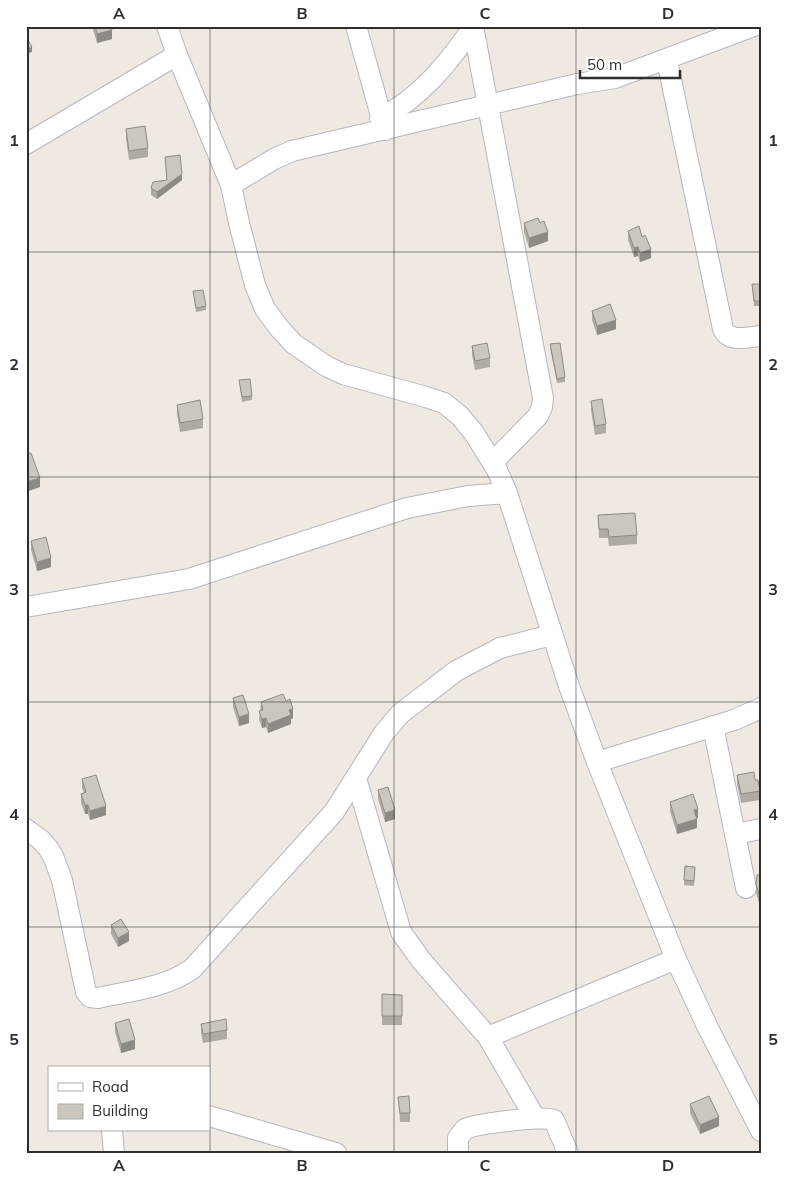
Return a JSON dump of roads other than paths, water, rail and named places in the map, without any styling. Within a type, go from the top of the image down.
[{"type":"street","points":[[167,26],[177,55],[231,185],[255,285],[265,309],[294,344],[326,366],[343,374],[444,403],[465,422],[493,462],[507,493],[552,635],[597,762],[676,959],[707,1026],[761,1131]]},
{"type":"street","points":[[356,26],[383,124]]},
{"type":"street","points":[[231,185],[274,159],[292,151],[383,124],[487,105],[578,84],[615,78],[754,26]]},
{"type":"street","points":[[383,124],[394,112],[417,94],[454,53],[473,27]]},
{"type":"street","points":[[473,27],[543,398],[538,416],[493,462]]},
{"type":"street","points":[[26,144],[177,55]]},
{"type":"street","points":[[666,60],[723,329],[725,334],[730,337],[761,336]]},
{"type":"street","points":[[26,607],[189,579],[407,508],[468,496],[507,493]]},
{"type":"street","points":[[26,829],[41,840],[53,856],[67,902],[86,992],[90,997],[98,998],[180,978],[192,969],[334,812],[384,733],[400,714],[456,671],[500,648],[552,635]]},
{"type":"street","points":[[597,762],[714,726],[761,708]]},
{"type":"street","points":[[714,726],[746,888]]},
{"type":"street","points":[[356,778],[401,932],[422,960],[488,1037],[535,1118]]},
{"type":"street","points":[[735,834],[761,829]]},
{"type":"street","points":[[488,1037],[676,959]]},
{"type":"street","points":[[210,1116],[336,1153]]},
{"type":"street","points":[[458,1153],[458,1138],[464,1129],[535,1118],[550,1118],[554,1120],[568,1153]]},
{"type":"street","points":[[112,1132],[114,1153]]}]
